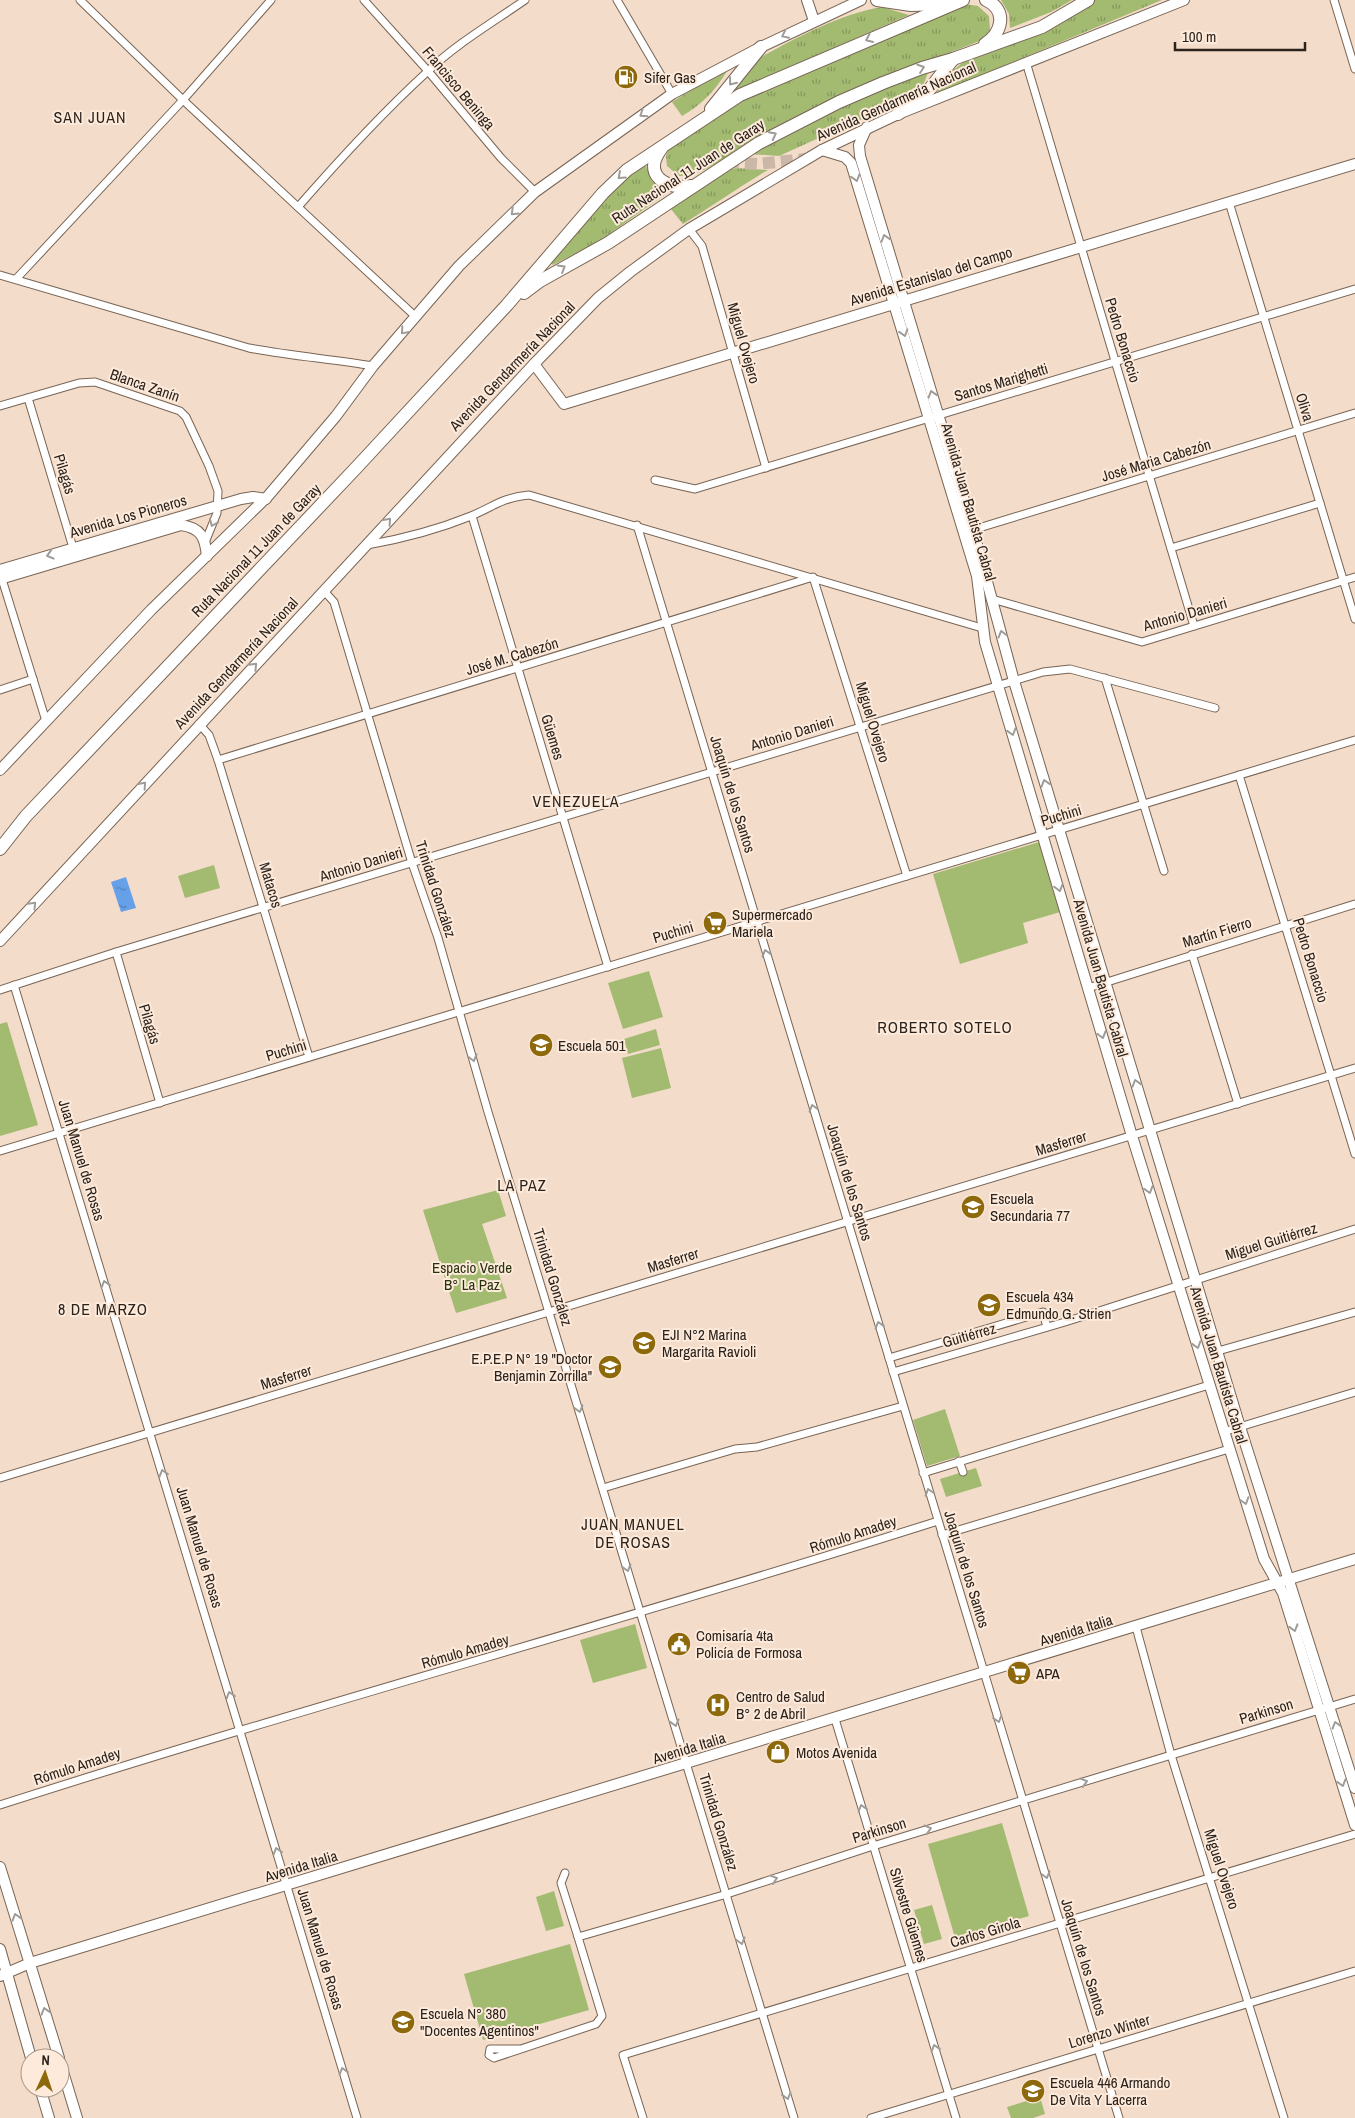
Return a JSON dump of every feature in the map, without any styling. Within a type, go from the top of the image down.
[{"type":"highway","points":[[877,0],[911,5],[957,2]]},
{"type":"highway","points":[[974,51],[993,39],[1001,23],[999,12],[994,5],[986,0]]},
{"type":"highway","name":"Ruta Nacional 11 Juan de Garay","points":[[507,305],[540,281],[608,243],[696,185],[727,162],[759,143],[824,109],[922,68],[953,59],[1042,27],[1088,0]]},
{"type":"highway","name":"Ruta Nacional 11 Juan de Garay","points":[[0,839],[26,816],[356,468],[507,305],[603,193],[627,170],[740,95],[957,2]]},
{"type":"highway","points":[[704,118],[761,47]]},
{"type":"highway","points":[[898,114],[929,90],[953,59]]},
{"type":"highway","points":[[664,145],[657,155],[654,164],[655,172],[660,180],[667,186],[677,188],[696,185]]},
{"type":"highway","name":"Ruta Nacional 11 Juan de Garay","points":[[0,849],[26,816]]},
{"type":"main road","points":[[807,0],[814,21]]},
{"type":"main road","points":[[0,770],[103,659],[266,499],[336,416],[373,366],[459,266],[535,192],[672,94],[761,47],[861,0]]},
{"type":"main road","name":"Avenida Gendarmería Nacional","points":[[0,941],[199,724],[534,364],[598,298],[689,229],[822,150],[898,114],[1184,0]]},
{"type":"main road","name":"Avenida Juan Bautista Cabral","points":[[867,128],[859,145],[860,156],[899,302],[969,531],[992,599],[1014,681],[1240,1427],[1289,1579],[1355,1825]]},
{"type":"main road","name":"Avenida Juan Bautista Cabral","points":[[822,150],[845,157],[851,163],[899,302]]},
{"type":"main road","name":"Avenida Estanislao del Campo","points":[[534,364],[564,404],[1355,164]]},
{"type":"main road","name":"Avenida Los Pioneros","points":[[0,575],[218,506],[253,497],[266,499]]},
{"type":"main road","name":"Avenida Los Pioneros","points":[[74,553],[181,525],[199,530],[206,540]]},
{"type":"main road","name":"Avenida Juan Bautista Cabral","points":[[969,531],[977,576],[982,628],[1132,1136],[1264,1559],[1283,1593],[1355,1788]]},
{"type":"main road","points":[[206,540],[207,556]]},
{"type":"main road","name":"Avenida Italia","points":[[3,1976],[30,1963],[687,1765],[1355,1559]]},
{"type":"main road","points":[[0,1867],[56,2048]]},
{"type":"main road","points":[[0,1949],[3,1976],[27,2048]]},
{"type":"main road","name":"Avenida Italia","points":[[2,1963],[30,1963]]},
{"type":"main road","points":[[70,2095],[77,2118]]},
{"type":"main road","points":[[42,2098],[46,2117]]},
{"type":"street","points":[[80,0],[183,100],[416,317]]},
{"type":"street","points":[[16,279],[183,100],[271,0]]},
{"type":"street","name":"Francisco Beninga","points":[[364,0],[428,71],[501,158],[535,192]]},
{"type":"street","points":[[298,207],[354,144],[428,71],[476,34],[525,0]]},
{"type":"street","points":[[617,0],[672,94]]},
{"type":"street","points":[[1334,0],[1355,69]]},
{"type":"street","name":"Pedro Bonaccio","points":[[1026,62],[1194,626]]},
{"type":"street","name":"Oliva","points":[[1229,202],[1355,619]]},
{"type":"street","name":"Miguel Ovejero","points":[[689,229],[702,246],[766,468]]},
{"type":"street","points":[[0,274],[249,348],[290,356],[334,359],[373,366]]},
{"type":"street","name":"Santos Marighetti","points":[[655,480],[696,489],[1355,289]]},
{"type":"street","name":"Blanca Zanín","points":[[0,406],[79,383],[94,382],[180,411],[186,417],[216,484],[218,506]]},
{"type":"street","name":"Pilagás","points":[[28,398],[74,553]]},
{"type":"street","name":"José Maria Cabezón","points":[[969,531],[1355,413]]},
{"type":"street","points":[[366,545],[387,542],[472,516],[510,497],[529,494],[813,576],[982,628]]},
{"type":"street","points":[[1171,548],[1320,503]]},
{"type":"street","points":[[206,540],[216,518],[218,506]]},
{"type":"street","name":"Güemes","points":[[472,516],[608,967]]},
{"type":"street","name":"Joaquín de los Santos","points":[[637,525],[1119,2118]]},
{"type":"street","points":[[0,575],[46,721]]},
{"type":"street","name":"Miguel Ovejero","points":[[813,576],[907,876]]},
{"type":"street","name":"José M. Cabezón","points":[[218,760],[813,576]]},
{"type":"street","name":"Antonio Danieri","points":[[992,599],[1142,642],[1355,577]]},
{"type":"street","name":"Trinidad González","points":[[324,591],[334,602],[412,862],[438,938],[549,1312],[794,2118]]},
{"type":"street","name":"Antonio Danieri","points":[[0,990],[116,952],[1043,672],[1070,669],[1215,708]]},
{"type":"street","points":[[1105,678],[1164,871]]},
{"type":"street","points":[[0,690],[33,679]]},
{"type":"street","name":"Matacos","points":[[199,724],[209,735],[218,760],[309,1057]]},
{"type":"street","name":"Puchini","points":[[0,1151],[1355,740]]},
{"type":"street","name":"Pedro Bonaccio","points":[[1239,775],[1354,1149]]},
{"type":"street","name":"Martín Fierro","points":[[1088,988],[1355,904]]},
{"type":"street","name":"Pilagás","points":[[116,952],[160,1102]]},
{"type":"street","points":[[1192,954],[1238,1104]]},
{"type":"street","name":"Juan Manuel de Rosas","points":[[14,985],[357,2118]]},
{"type":"street","name":"Masferrer","points":[[0,1478],[1355,1068]]},
{"type":"street","name":"Miguel Guitiérrez","points":[[1196,1280],[1355,1230]]},
{"type":"street","name":"Guitiérrez","points":[[893,1372],[1047,1327],[1196,1280]]},
{"type":"street","points":[[889,1358],[1042,1312],[1047,1327]]},
{"type":"street","points":[[1218,1351],[1355,1312]]},
{"type":"street","points":[[923,1473],[1209,1385]]},
{"type":"street","points":[[1223,1432],[1355,1392]]},
{"type":"street","points":[[603,1488],[735,1450],[757,1448],[903,1406]]},
{"type":"street","points":[[942,1535],[1229,1449]]},
{"type":"street","points":[[959,1461],[962,1472]]},
{"type":"street","name":"Rómulo Amadey","points":[[0,1805],[173,1750],[641,1613],[938,1521]]},
{"type":"street","name":"Miguel Ovejero","points":[[1136,1627],[1171,1755],[1284,2118]]},
{"type":"street","name":"Parkinson","points":[[578,1937],[727,1894],[874,1846],[1355,1699]]},
{"type":"street","name":"Silvestre Güemes","points":[[835,1719],[956,2118]]},
{"type":"street","name":"Carlos Girola","points":[[643,2118],[623,2055],[1355,1834]]},
{"type":"street","points":[[519,2050],[596,2024],[602,2016],[561,1883],[564,1873]]},
{"type":"street","name":"Lorenzo Winter","points":[[871,2118],[1355,1971]]},
{"type":"green space","points":[[1001,0],[1072,0],[1051,12],[1010,28],[1009,14]]},
{"type":"green space","points":[[1093,0],[1162,0],[936,94],[944,78],[962,63],[1001,47]]},
{"type":"green space","points":[[965,4],[978,6],[989,16],[990,30],[982,40],[891,76],[801,115],[743,146],[705,170],[679,176],[667,166],[666,157],[669,146],[745,99]]},
{"type":"green space","points":[[882,7],[909,15],[772,75],[721,102],[752,63],[761,57],[804,34],[835,21],[866,10]]},
{"type":"green space","points":[[724,70],[727,71],[718,85],[701,102],[682,116],[672,102]]},
{"type":"green space","points":[[929,70],[924,83],[908,100],[878,114],[854,122],[779,156],[749,154],[806,120]]},
{"type":"green space","points":[[645,163],[652,181],[667,193],[601,240],[553,265],[550,262],[609,191]]},
{"type":"green space","points":[[736,168],[768,170],[683,224],[670,208],[725,171]]},
{"type":"green space","points":[[1039,842],[1060,912],[1023,923],[1028,943],[960,964],[933,874]]},
{"type":"green space","points":[[214,865],[220,888],[185,898],[178,876]]},
{"type":"green space","points":[[649,971],[663,1017],[623,1029],[608,983]]},
{"type":"green space","points":[[7,1022],[38,1125],[0,1136],[0,1024]]},
{"type":"green space","points":[[656,1029],[660,1045],[628,1054],[624,1039]]},
{"type":"green space","points":[[661,1048],[671,1088],[632,1098],[622,1058]]},
{"type":"green space","name":"Espacio Verde B° La Paz","points":[[498,1190],[506,1216],[482,1224],[507,1298],[456,1313],[423,1210]]},
{"type":"green space","points":[[945,1409],[960,1456],[927,1466],[913,1420]]},
{"type":"green space","points":[[976,1468],[982,1486],[946,1497],[940,1479]]},
{"type":"green space","points":[[635,1624],[647,1668],[593,1683],[580,1640]]},
{"type":"green space","points":[[1002,1823],[1029,1916],[955,1938],[928,1844]]},
{"type":"green space","points":[[554,1891],[564,1926],[546,1931],[536,1897]]},
{"type":"green space","points":[[932,1905],[942,1939],[924,1944],[914,1910]]},
{"type":"green space","points":[[570,1944],[589,2010],[483,2040],[464,1974]]},
{"type":"green space","points":[[1040,2097],[1045,2114],[1033,2118],[1011,2118],[1007,2107]]},
{"type":"water","points":[[126,877],[136,908],[121,912],[111,882]]},
{"type":"tunnel","points":[[727,162],[757,164],[806,159]]},
{"type":"place","name":"Sifer Gas","points":[[626,77]]},
{"type":"place","name":"Supermercado Mariela","points":[[715,923]]},
{"type":"place","name":"Escuela 501","points":[[541,1045]]},
{"type":"place","name":"Escuela Secundaria 77","points":[[973,1207]]},
{"type":"place","name":"Escuela 434 Edmundo G. Strien","points":[[989,1305]]},
{"type":"place","name":"EJI N°2 Marina Margarita Ravioli","points":[[644,1343]]},
{"type":"place","name":"E.P.E.P N° 19 \"Doctor Benjamin Zorrilla\"","points":[[610,1367]]},
{"type":"place","name":"Comisaría 4ta Policía de Formosa","points":[[679,1644]]},
{"type":"place","name":"APA","points":[[1019,1673]]},
{"type":"place","name":"Centro de Salud B° 2 de Abril","points":[[718,1705]]},
{"type":"place","name":"Motos Avenida","points":[[778,1752]]},
{"type":"place","name":"Escuela N° 380 \"Docentes Agentinos\"","points":[[403,2022]]},
{"type":"place","name":"Escuela 446 Armando De Vita Y Lacerra","points":[[1033,2091]]},
{"type":"district","name":"SAN JUAN","points":[[90,117]]},
{"type":"district","name":"VENEZUELA","points":[[576,801]]},
{"type":"district","name":"ROBERTO SOTELO","points":[[945,1027]]},
{"type":"district","name":"LA PAZ","points":[[522,1185]]},
{"type":"district","name":"8 DE MARZO","points":[[103,1309]]},
{"type":"district","name":"JUAN MANUEL DE ROSAS","points":[[633,1533]]}]
